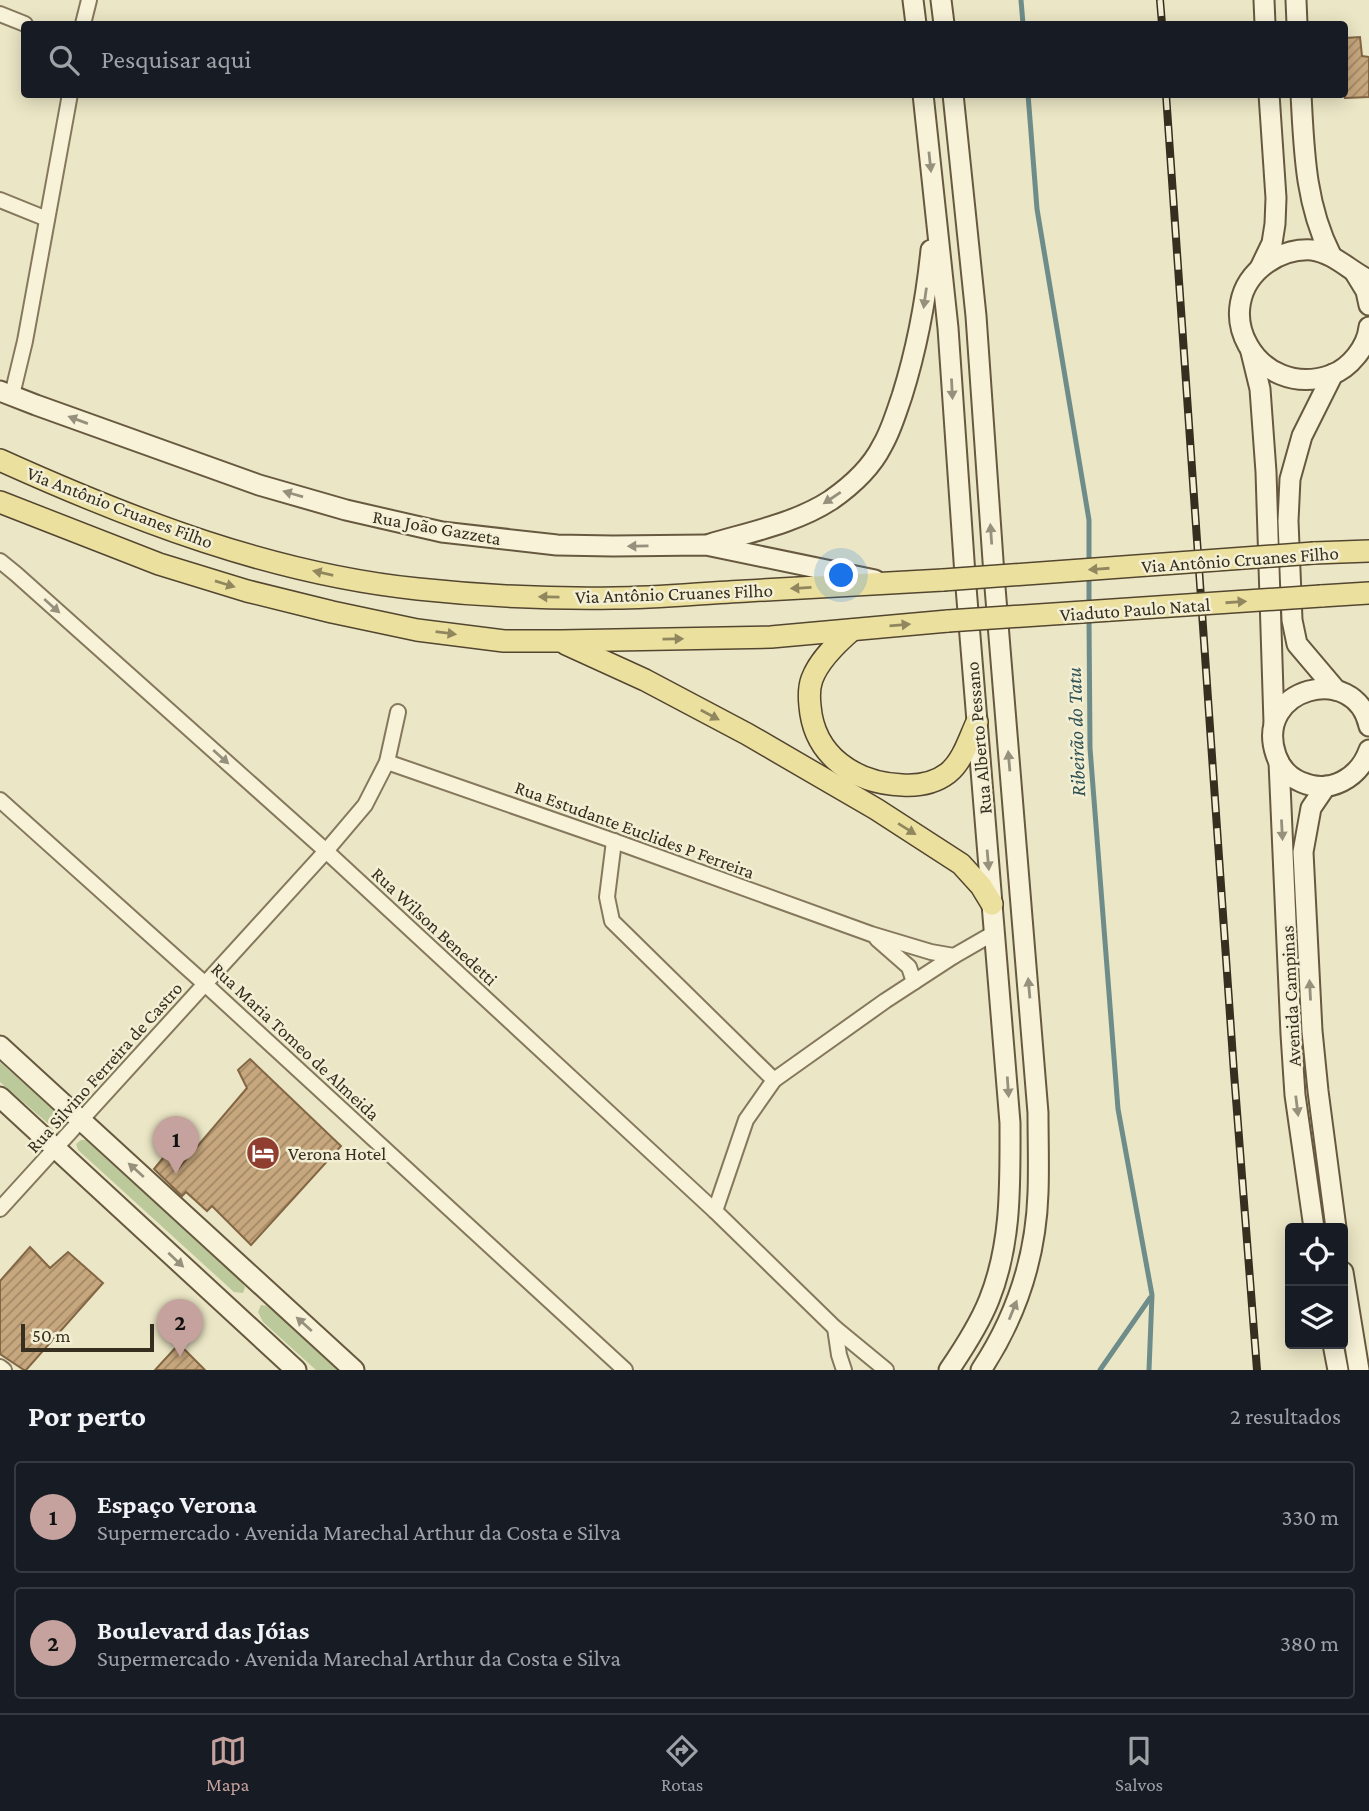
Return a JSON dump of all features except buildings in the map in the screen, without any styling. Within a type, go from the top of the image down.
[{"type":"main road","name":"Via Antônio Cruanes Filho","points":[[0,460],[161,527],[249,556],[332,576],[417,589],[498,596],[616,598],[943,580],[1369,551]]},
{"type":"main road","name":"Via Antônio Cruanes Filho","points":[[0,502],[159,564],[247,591],[417,630],[504,640],[561,642],[771,637],[948,621]]},
{"type":"main road","name":"Viaduto Paulo Natal","points":[[948,621],[1369,593]]},
{"type":"main road","points":[[852,629],[821,663],[810,690],[813,725],[831,756],[841,765],[864,778],[887,785],[926,783],[950,771],[959,760],[977,722]]},
{"type":"main road","points":[[561,642],[645,680],[747,734],[876,809],[961,864],[992,904]]},
{"type":"street","points":[[84,21],[89,0]]},
{"type":"street","points":[[913,0],[916,21]]},
{"type":"street","points":[[941,0],[944,21]]},
{"type":"street","points":[[1264,0],[1265,21]]},
{"type":"street","points":[[1296,0],[1297,21]]},
{"type":"street","points":[[0,15],[21,23]]},
{"type":"street","points":[[6,393],[24,341],[68,98]]},
{"type":"street","name":"Rua Alberto Pessano","points":[[923,98],[948,328],[965,575],[1010,1123],[1010,1201],[1001,1261],[989,1301],[949,1370]]},
{"type":"street","name":"Rua Alberto Pessano","points":[[953,98],[976,316],[993,562],[1038,1113],[1038,1195],[1028,1264],[1013,1312],[981,1370]]},
{"type":"street","points":[[1269,98],[1276,198],[1275,224],[1272,243],[1245,291],[1240,317],[1243,336],[1251,352],[1260,389],[1274,723]]},
{"type":"street","points":[[1301,98],[1310,198],[1321,236],[1331,256]]},
{"type":"street","points":[[0,200],[47,219]]},
{"type":"street","points":[[706,545],[810,511],[829,501],[868,468],[882,447],[912,366],[928,276],[934,206]]},
{"type":"street","points":[[1260,268],[1275,257],[1293,251],[1312,250],[1331,256],[1362,276],[1369,305]]},
{"type":"street","points":[[1251,352],[1267,368],[1288,378],[1311,380],[1333,374],[1348,365],[1364,350],[1369,327]]},
{"type":"street","points":[[1333,374],[1302,436],[1290,479],[1288,521],[1292,620],[1297,644],[1336,690]]},
{"type":"street","name":"Rua João Gazzeta","points":[[6,393],[259,485],[346,510],[442,532],[557,545],[706,545],[890,583]]},
{"type":"street","name":"Rua Wilson Benedetti","points":[[0,561],[326,851],[715,1211],[835,1328],[886,1370]]},
{"type":"street","points":[[1274,723],[1283,705],[1298,694],[1317,688],[1336,690],[1364,705],[1369,726]]},
{"type":"street","name":"Rua Silvino Ferreira de Castro","points":[[0,1209],[365,805],[387,762],[398,712]]},
{"type":"street","name":"Avenida Campinas","points":[[1274,723],[1272,744],[1279,762],[1295,1095],[1313,1223]]},
{"type":"street","points":[[1279,762],[1287,773],[1299,781],[1312,786],[1326,786],[1353,776],[1366,760]]},
{"type":"street","name":"Rua Estudante Euclides P Ferreira","points":[[387,762],[870,934],[954,956]]},
{"type":"street","name":"Avenida Campinas","points":[[1326,786],[1311,808],[1303,852],[1312,1031],[1335,1223]]},
{"type":"street","name":"Rua Maria Tomeo de Almeida","points":[[0,800],[205,984],[625,1370]]},
{"type":"street","points":[[614,841],[607,897],[612,921],[774,1080]]},
{"type":"street","points":[[715,1211],[746,1120],[774,1080],[885,1001],[995,933]]},
{"type":"street","name":"Rua Estudante Euclides P Ferreira","points":[[870,934],[909,967],[914,982]]},
{"type":"street","points":[[1291,1034],[1312,1031]]},
{"type":"street","points":[[0,1046],[354,1370]]},
{"type":"street","points":[[0,1097],[296,1370]]},
{"type":"street","points":[[1345,1286],[1359,1370]]},
{"type":"street","points":[[835,1328],[844,1370]]},
{"type":"street","points":[[1335,1349],[1338,1370]]},
{"type":"green space","points":[[0,1062],[58,1114],[62,1122],[58,1126],[51,1126],[0,1082]]},
{"type":"green space","points":[[87,1140],[236,1276],[245,1287],[243,1293],[234,1292],[78,1150],[76,1144]]},
{"type":"green space","points":[[261,1305],[272,1310],[338,1370],[316,1370],[263,1322],[258,1312]]},
{"type":"waterway","name":"Ribeirão do Tatu","points":[[1021,0],[1023,21]]},
{"type":"waterway","name":"Ribeirão do Tatu","points":[[1028,98],[1037,209],[1089,520],[1089,566]]},
{"type":"waterway","name":"Ribeirão do Tatu","points":[[1089,576],[1089,608]]},
{"type":"waterway","name":"Ribeirão do Tatu","points":[[1089,618],[1090,748],[1118,1109],[1152,1295],[1149,1370]]},
{"type":"waterway","points":[[1100,1370],[1150,1298]]},
{"type":"railway","points":[[1160,0],[1162,21]]},
{"type":"railway","points":[[1166,98],[1257,1370]]},
{"type":"place","name":"Verona Hotel","points":[[263,1153]]},
{"type":"place","name":"Espaço Verona","points":[[176,1174]]},
{"type":"place","name":"Boulevard das Jóias","points":[[180,1357]]}]
